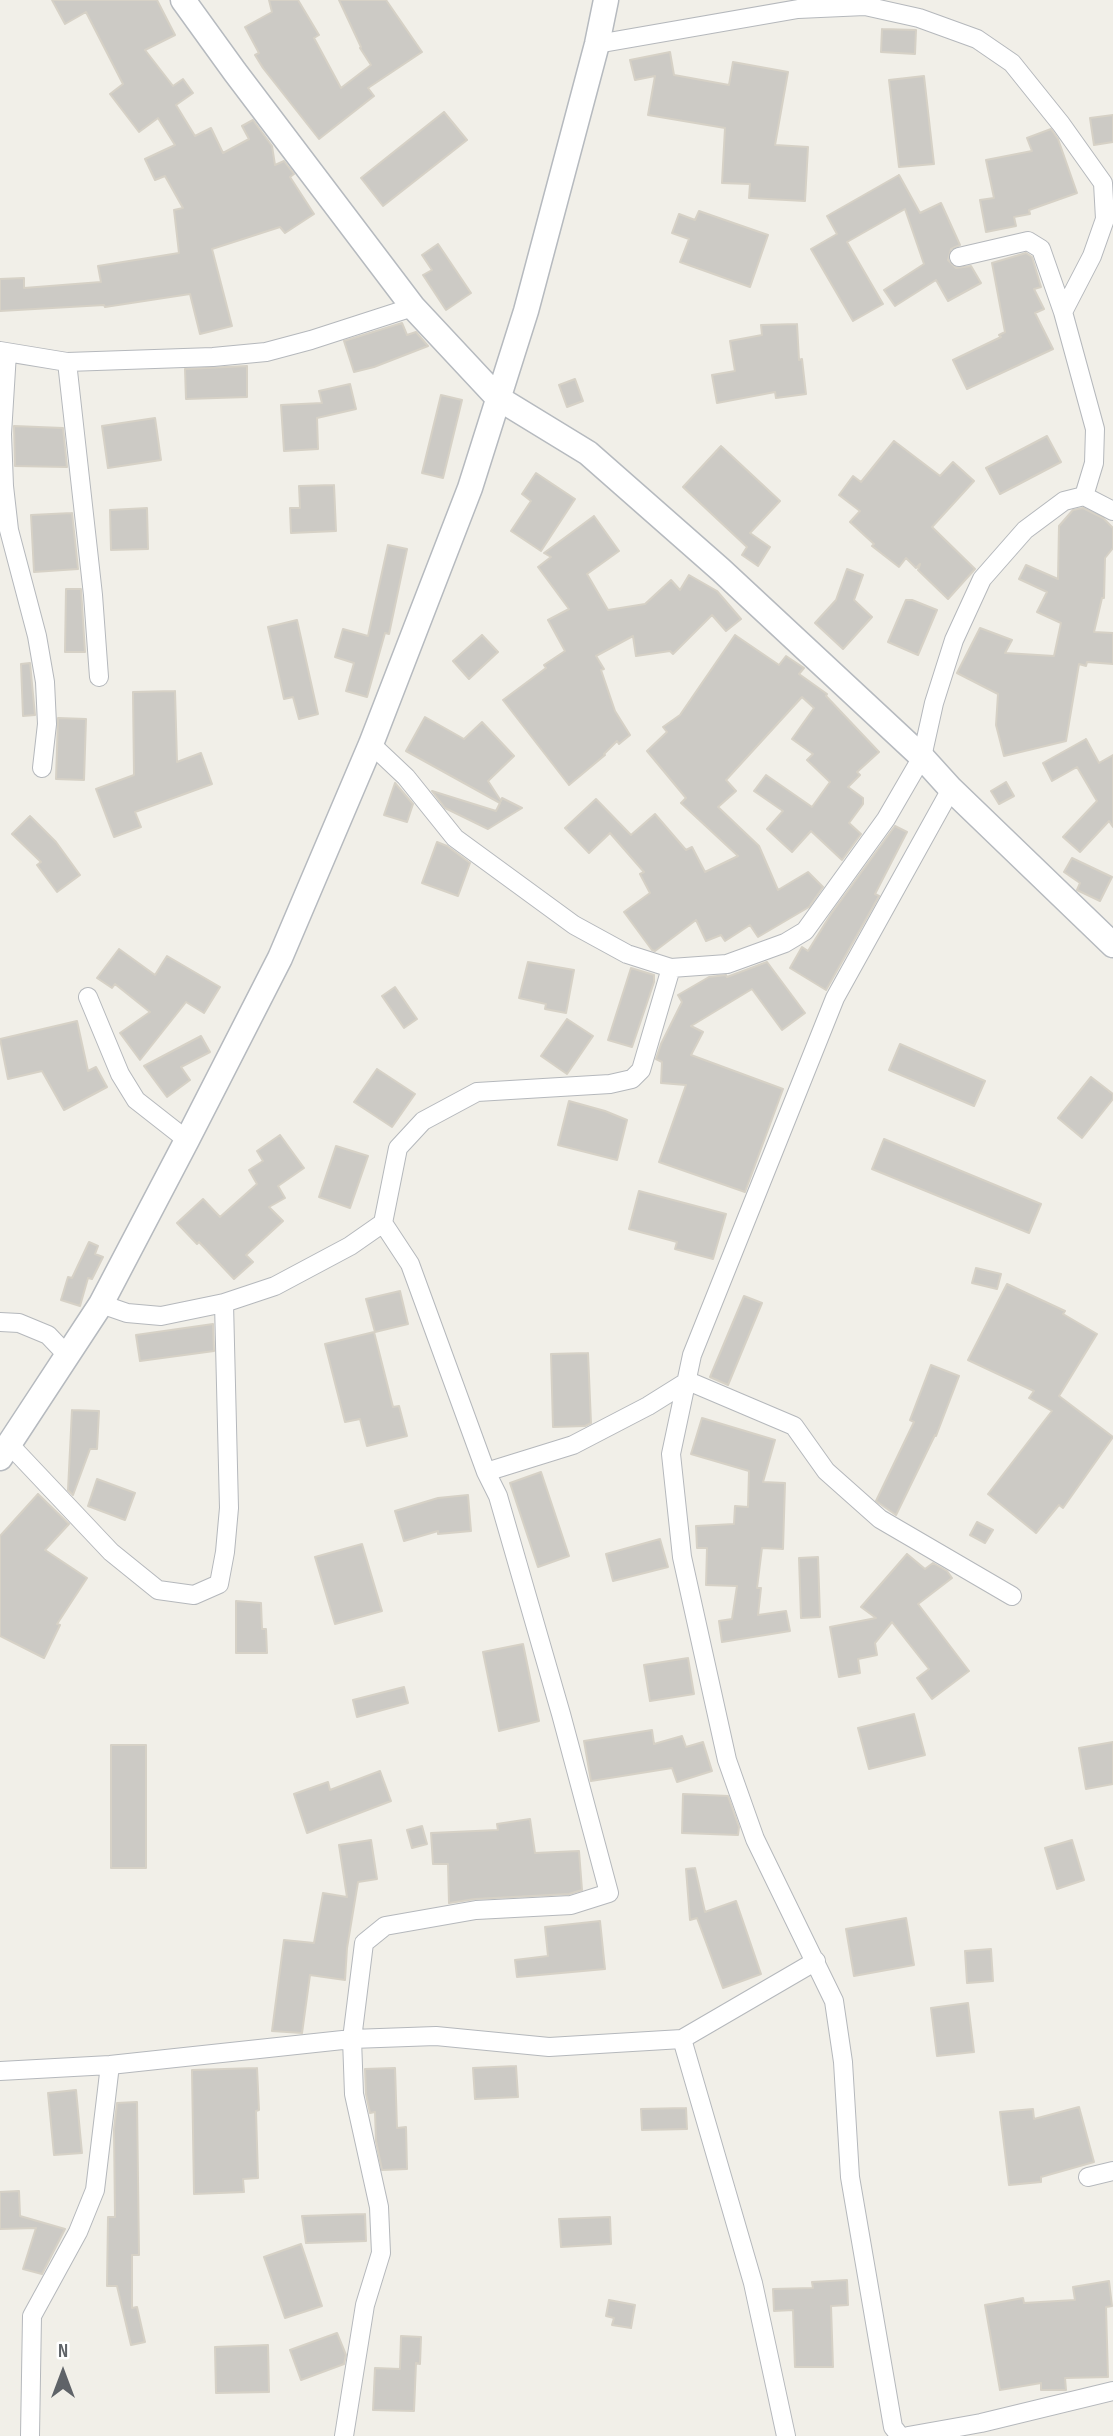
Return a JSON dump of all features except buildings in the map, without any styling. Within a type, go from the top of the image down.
[{"type":"main road","points":[[183,0],[413,307],[498,398],[588,453],[721,570],[922,757],[951,789],[1113,945]]},
{"type":"main road","points":[[5,1451],[102,1304],[280,958],[372,744],[470,488],[526,311],[597,44],[606,0]]},
{"type":"street","points":[[597,44],[798,9],[864,6],[919,18],[977,39],[1012,63],[1061,124],[1103,183],[1105,219],[1092,256],[1063,312]]},
{"type":"street","points":[[959,257],[1028,241],[1041,249],[1063,312],[1095,429],[1094,463],[1084,496]]},
{"type":"street","points":[[42,768],[47,724],[45,682],[37,636],[4,530],[3,352],[67,362],[214,357],[266,352],[413,307]]},
{"type":"street","points":[[67,362],[92,582],[99,677]]},
{"type":"street","points":[[372,744],[406,777],[455,838],[574,925],[627,954],[671,968],[727,964],[785,943],[805,931],[886,819],[922,757],[934,702],[954,640],[982,579],[1025,530],[1063,501],[1084,496],[1113,511]]},
{"type":"street","points":[[900,2436],[893,2427],[850,2177],[843,2062],[834,2001],[755,1839],[727,1760],[685,1571],[671,1454],[692,1355],[835,998],[951,789]]},
{"type":"street","points":[[102,1304],[127,1314],[161,1316],[224,1303],[275,1286],[350,1246],[383,1223],[398,1148],[423,1121],[477,1092],[610,1084],[632,1079],[641,1070],[671,968]]},
{"type":"street","points":[[88,997],[120,1074],[136,1100],[187,1140]]},
{"type":"street","points":[[344,2436],[365,2305],[381,2253],[379,2207],[354,2094],[352,2039],[364,1943],[385,1926],[476,1910],[571,1905],[609,1893],[498,1496],[486,1472],[410,1264],[383,1223]]},
{"type":"street","points":[[5,1451],[111,1552],[158,1591],[194,1595],[219,1584],[229,1508],[224,1303]]},
{"type":"street","points":[[0,1322],[19,1323],[48,1335],[67,1355]]},
{"type":"street","points":[[486,1472],[573,1445],[648,1406],[688,1381]]},
{"type":"street","points":[[688,1381],[794,1426],[826,1471],[880,1519],[1012,1597]]},
{"type":"street","points":[[0,2071],[110,2064],[352,2039],[436,2036],[549,2047],[682,2039],[816,1961]]},
{"type":"street","points":[[682,2039],[752,2283],[786,2436]]},
{"type":"street","points":[[30,2436],[32,2316],[78,2232],[95,2190],[110,2064]]},
{"type":"street","points":[[1088,2177],[1113,2171]]},
{"type":"street","points":[[908,2436],[981,2423],[1113,2391]]}]
